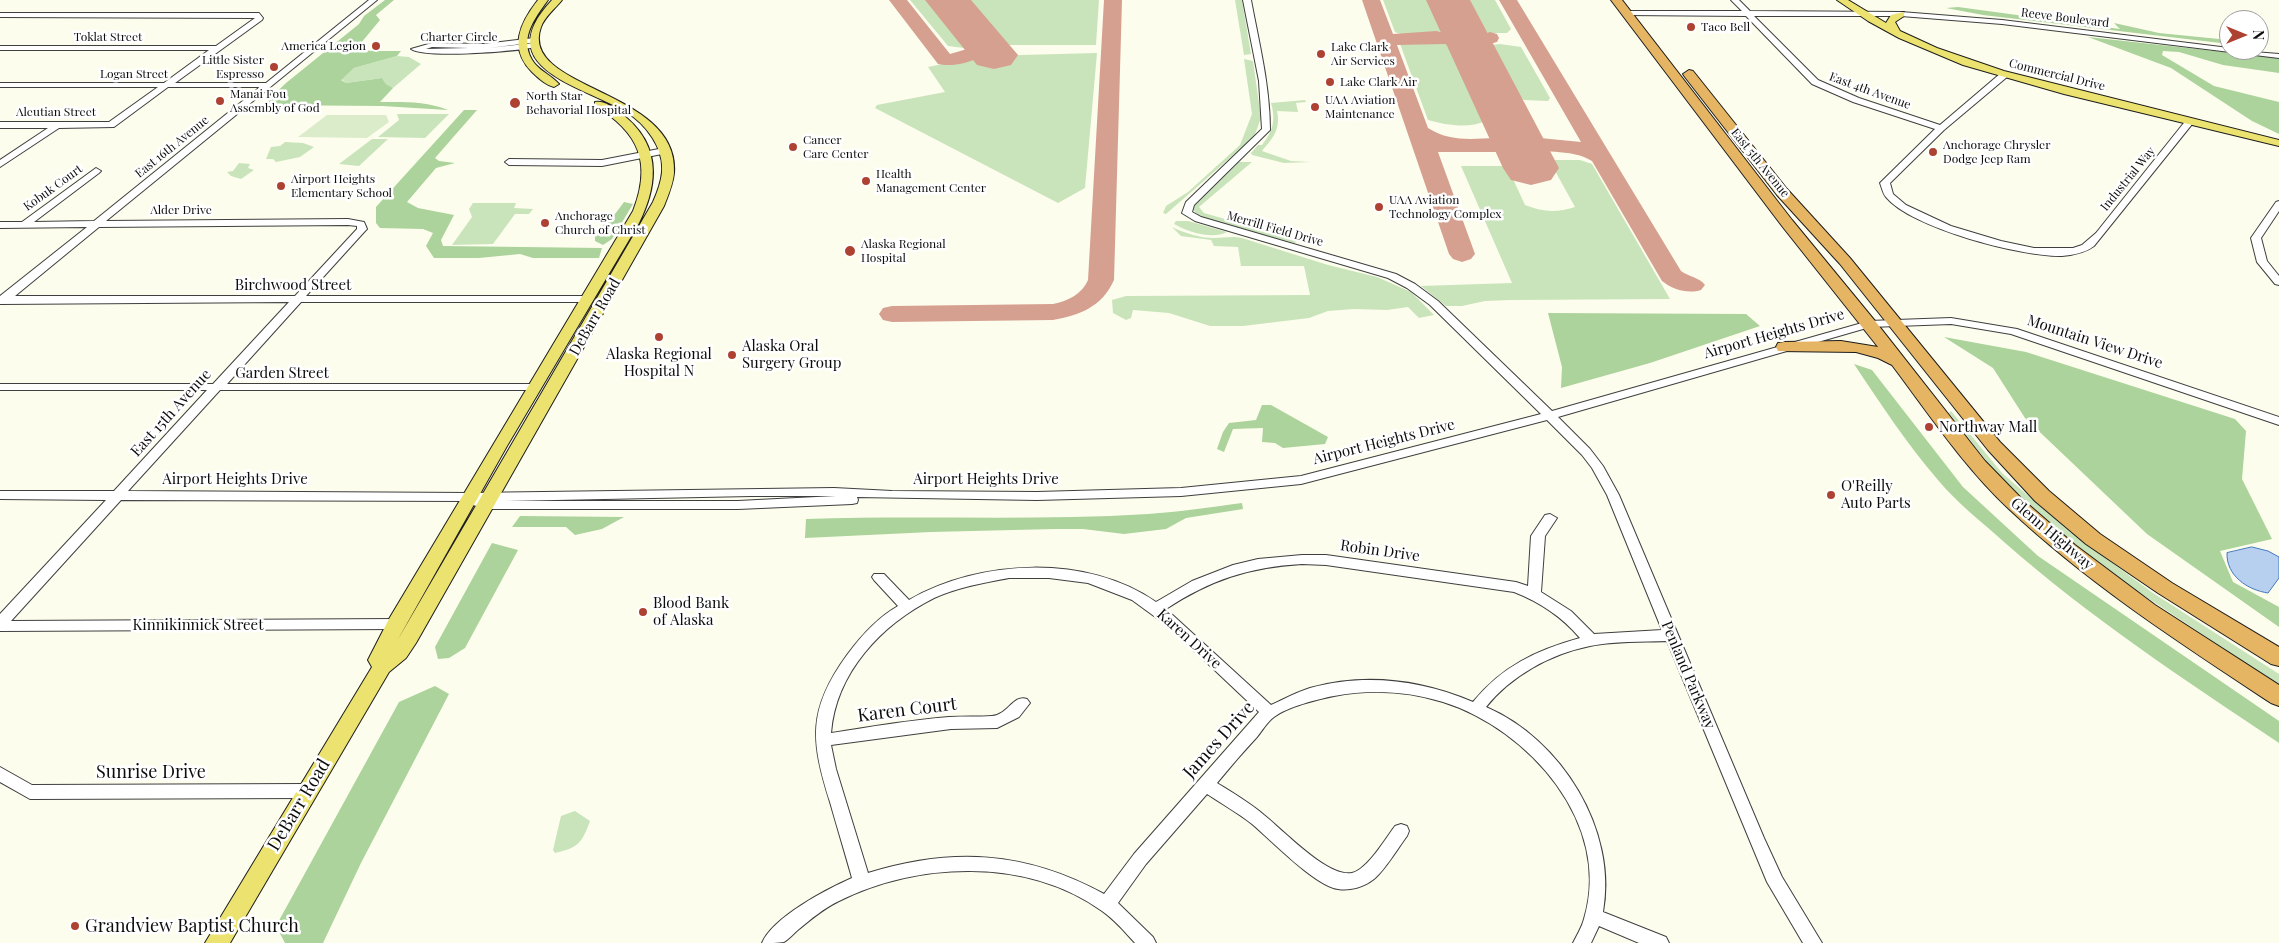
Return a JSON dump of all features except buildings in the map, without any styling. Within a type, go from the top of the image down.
[{"type":"highway","name":"East 5th Avenue","points":[[1616,0],[1641,13],[1782,192],[1845,261],[1895,322]]},
{"type":"highway","name":"East 5th Avenue","points":[[1628,6],[1786,222],[1869,324]]},
{"type":"highway","name":"Glenn Highway","points":[[1895,322],[1994,446],[2042,496],[2093,538],[2149,577],[2279,658]]},
{"type":"highway","name":"Glenn Highway","points":[[1869,324],[1978,464],[2015,504],[2068,550],[2148,611],[2279,698]]},
{"type":"highway","points":[[1784,347],[1856,347],[1881,354],[1903,368]]},
{"type":"main road","points":[[528,43],[527,18],[543,0]]},
{"type":"main road","points":[[528,43],[541,18],[557,0]]},
{"type":"main road","name":"Commercial Drive","points":[[1842,0],[1858,12],[1896,32],[1942,53],[2004,75],[2279,143]]},
{"type":"main road","points":[[1896,32],[1890,22],[1894,17],[1901,14]]},
{"type":"main road","name":"DeBarr Road","points":[[217,943],[382,667],[399,653],[409,638],[483,499],[654,214],[668,173],[663,149],[654,132],[639,116],[623,106],[568,80],[552,70],[528,43],[524,54],[530,65],[550,81],[601,105],[625,122],[638,136],[645,153],[648,175],[642,202],[631,227],[534,387],[483,499],[396,624],[378,660],[382,667]]},
{"type":"street","points":[[360,10],[363,0]]},
{"type":"street","name":"East 16th Avenue","points":[[1,301],[373,0]]},
{"type":"street","name":"Merrill Field Drive","points":[[1247,0],[1267,114],[1266,130],[1189,204],[1187,213],[1198,219],[1371,269],[1403,281],[1434,303],[1549,416]]},
{"type":"street","name":"East 4th Avenue","points":[[1735,0],[1815,82],[1856,100],[1941,128]]},
{"type":"street","name":"Reeve Boulevard","points":[[1641,13],[1858,12],[1901,14],[2002,22],[2219,48]]},
{"type":"street","points":[[0,15],[256,15],[259,18],[166,85]]},
{"type":"street","name":"Charter Circle","points":[[528,43],[474,50],[422,51],[415,48],[432,45],[484,46],[528,43]]},
{"type":"street","name":"Toklat Street","points":[[0,48],[217,48]]},
{"type":"street","points":[[1941,128],[2004,75]]},
{"type":"street","name":"Logan Street","points":[[0,85],[268,85]]},
{"type":"street","name":"Aleutian Street","points":[[0,125],[112,124],[166,85]]},
{"type":"street","name":"Industrial Way","points":[[1941,128],[1885,183],[1884,188],[1890,199],[1912,214],[1926,220],[2020,248],[2054,252],[2083,248],[2092,242],[2190,121]]},
{"type":"street","points":[[0,164],[57,125]]},
{"type":"street","points":[[509,162],[602,163],[663,149]]},
{"type":"street","name":"Kobuk Court","points":[[24,225],[96,171]]},
{"type":"street","points":[[2279,206],[2256,238],[2262,262],[2279,282]]},
{"type":"street","name":"Alder Drive","points":[[0,225],[348,222],[361,224]]},
{"type":"street","name":"East 15th Avenue","points":[[0,624],[362,229],[361,224]]},
{"type":"street","name":"Birchwood Street","points":[[1,301],[586,299]]},
{"type":"street","name":"Mountain View Drive","points":[[1869,324],[1951,322],[2012,331],[2279,420]]},
{"type":"street","name":"Airport Heights Drive","points":[[0,495],[483,499],[732,505],[892,496],[1037,496],[1172,492],[1301,480],[1549,416],[1869,324]]},
{"type":"street","name":"Garden Street","points":[[0,387],[534,387]]},
{"type":"street","name":"Penland Parkway","points":[[1549,416],[1586,452],[1597,466],[1613,495],[1756,838],[1776,882],[1813,943]]},
{"type":"street","points":[[1534,593],[1538,536],[1550,518]]},
{"type":"street","name":"Robin Drive","points":[[1157,608],[1180,592],[1238,567],[1296,559],[1326,560],[1516,587],[1534,593],[1572,618],[1591,640]]},
{"type":"street","name":"Karen Drive","points":[[823,740],[827,707],[849,661],[867,637],[908,607],[932,593],[957,583],[987,576],[1019,572],[1073,575],[1099,581],[1126,591],[1157,608],[1270,712]]},
{"type":"street","points":[[879,578],[908,607]]},
{"type":"street","name":"Kinnikinnick Street","points":[[0,624],[396,624]]},
{"type":"street","points":[[1477,708],[1493,688],[1516,670],[1560,649],[1591,640],[1671,635]]},
{"type":"street","name":"James Drive","points":[[1107,904],[1140,859],[1270,712],[1286,703],[1326,690],[1351,685],[1403,686],[1430,692],[1477,708],[1527,741],[1553,766],[1573,795],[1591,834],[1599,877],[1594,916],[1582,943]]},
{"type":"street","name":"Karen Court","points":[[823,740],[951,723],[997,722],[1014,713],[1022,702]]},
{"type":"street","points":[[823,740],[826,763],[862,883]]},
{"type":"street","name":"Sunrise Drive","points":[[0,774],[30,792],[307,791]]},
{"type":"street","points":[[1206,784],[1257,820],[1321,873],[1337,881],[1354,881],[1369,873],[1401,830]]},
{"type":"street","points":[[771,943],[792,923],[830,897],[862,883],[902,869],[965,862],[994,864],[1063,880],[1107,904],[1147,943]]},
{"type":"street","points":[[1594,916],[1660,943]]},
{"type":"green space","points":[[385,0],[394,0],[376,15],[380,20],[356,49],[401,51],[397,56],[354,68],[341,80],[346,83],[382,78],[386,84],[393,88],[380,102],[423,104],[448,110],[382,106],[263,105],[286,83],[359,24],[364,16]]},
{"type":"green space","points":[[910,0],[934,0],[967,40],[967,46],[964,48],[948,46]]},
{"type":"green space","points":[[962,0],[1099,0],[1096,45],[1003,45]]},
{"type":"green space","points":[[1235,0],[1242,0],[1251,54],[1244,55]]},
{"type":"green space","points":[[1383,0],[1428,0],[1444,32],[1420,36],[1395,32]]},
{"type":"green space","points":[[1467,0],[1495,0],[1511,29],[1507,33],[1486,33],[1482,30]]},
{"type":"green space","points":[[1958,7],[2120,29],[2114,23],[2159,33],[2219,39],[2219,43],[1983,15],[1946,8]]},
{"type":"green space","points":[[2088,37],[2219,51],[2219,60],[2269,60],[2269,57],[2279,58],[2279,73],[2223,65],[2179,52],[2163,51],[2162,55],[2214,86],[2279,102],[2279,134],[2252,121],[2171,68]]},
{"type":"green space","points":[[1412,42],[1445,43],[1453,46],[1485,121],[1465,126],[1428,120],[1400,44]]},
{"type":"green space","points":[[1500,44],[1521,47],[1550,98],[1548,101],[1524,100],[1517,96],[1490,48],[1491,45]]},
{"type":"green space","points":[[1097,53],[1085,188],[1058,203],[875,108],[877,105],[945,92],[928,67],[983,56]]},
{"type":"green space","points":[[397,56],[409,57],[421,64],[393,88],[386,84],[382,78],[346,83],[341,79],[354,68]]},
{"type":"green space","points":[[1244,59],[1253,61],[1261,118],[1254,137],[1166,214],[1163,213],[1166,206],[1188,192],[1240,145],[1252,114]]},
{"type":"green space","points":[[1305,100],[1306,102],[1296,103],[1298,112],[1277,111],[1277,128],[1273,137],[1262,151],[1291,161],[1311,162],[1284,163],[1252,155],[1251,153],[1258,145],[1262,145],[1271,130],[1273,115],[1271,103]]},
{"type":"green space","points":[[464,110],[477,110],[435,158],[439,161],[455,163],[436,168],[407,202],[418,208],[454,215],[441,240],[443,246],[602,248],[599,258],[533,258],[520,254],[479,258],[434,258],[426,246],[433,233],[423,229],[380,228],[376,223],[376,207]]},
{"type":"green space","points":[[397,114],[449,114],[425,138],[378,137],[399,120]]},
{"type":"green space","points":[[327,115],[386,115],[389,122],[367,138],[298,137]]},
{"type":"green space","points":[[372,139],[388,139],[359,166],[339,164]]},
{"type":"green space","points":[[285,142],[303,143],[314,147],[300,157],[276,162],[273,159],[266,159],[271,147],[280,146]]},
{"type":"green space","points":[[1549,160],[1580,160],[1592,164],[1670,299],[1510,300],[1446,306],[1421,286],[1512,283],[1461,166],[1507,166],[1525,205],[1550,211],[1575,207]]},
{"type":"green space","points":[[1239,162],[1252,162],[1199,207],[1204,213],[1295,239],[1299,235],[1307,238],[1294,243],[1199,217],[1192,208]]},
{"type":"green space","points":[[239,163],[250,164],[248,168],[254,170],[241,179],[231,176],[227,172],[233,171]]},
{"type":"green space","points":[[624,202],[633,204],[612,239],[603,245],[595,241],[595,233],[615,214]]},
{"type":"green space","points":[[473,203],[516,203],[514,208],[533,209],[529,214],[515,214],[493,244],[452,245],[472,217],[469,209]]},
{"type":"green space","points":[[1176,221],[1188,221],[1227,232],[1214,235],[1200,234],[1174,224]]},
{"type":"green space","points":[[1172,227],[1203,237],[1242,238],[1328,265],[1377,277],[1411,292],[1434,315],[1419,318],[1408,307],[1387,310],[1354,309],[1328,311],[1309,318],[1243,326],[1210,326],[1169,313],[1133,310],[1131,318],[1126,320],[1113,313],[1112,300],[1126,296],[1310,295],[1304,266],[1241,266],[1238,247],[1214,246],[1211,240],[1181,236]]},
{"type":"green space","points":[[1548,313],[1746,314],[1760,326],[1650,363],[1561,388],[1562,367]]},
{"type":"green space","points":[[1944,337],[2026,352],[2235,419],[2246,431],[2242,479],[2272,539],[2220,551],[2233,582],[2279,607],[2279,627],[2147,534],[2025,418],[1993,368]]},
{"type":"green space","points":[[1854,364],[1872,370],[1963,487],[2038,556],[2279,721],[2279,743],[2173,672],[2103,622],[2036,569],[1953,497],[1915,452]]},
{"type":"green space","points":[[1262,405],[1271,405],[1328,437],[1325,444],[1283,448],[1275,443],[1262,442],[1263,428],[1233,429],[1224,452],[1217,449],[1223,432],[1229,423],[1256,420]]},
{"type":"green space","points":[[1951,411],[2002,473],[2070,532],[2153,593],[2279,674],[2279,685],[2098,565],[1999,477],[1949,413]]},
{"type":"green space","points":[[1242,503],[1243,509],[1186,518],[1166,529],[1124,534],[1083,529],[1055,529],[805,538],[806,519],[1105,516],[1171,512]]},
{"type":"green space","points":[[520,516],[624,517],[602,529],[575,535],[566,527],[512,527]]},
{"type":"green space","points":[[492,543],[518,550],[465,648],[449,658],[438,659],[435,647]]},
{"type":"green space","points":[[435,686],[449,694],[361,863],[323,943],[285,943],[276,926],[399,702]]},
{"type":"green space","points":[[575,811],[590,821],[584,835],[574,846],[555,853],[553,850],[561,816]]},
{"type":"water","points":[[2252,547],[2268,551],[2279,557],[2279,578],[2268,593],[2246,585],[2230,569],[2227,553]]},
{"type":"taxiway","points":[[898,0],[945,60],[965,57],[974,52],[978,42],[977,33]]},
{"type":"taxiway","points":[[892,314],[1053,312],[1068,309],[1082,303],[1098,287],[1101,280],[1113,0]]},
{"type":"taxiway","points":[[1371,0],[1387,45]]},
{"type":"taxiway","points":[[1508,0],[1601,157]]},
{"type":"taxiway","points":[[1387,45],[1391,40],[1397,39],[1436,37],[1455,40],[1471,48],[1476,42],[1490,38]]},
{"type":"taxiway","points":[[1387,45],[1419,131]]},
{"type":"taxiway","points":[[1419,131],[1431,139],[1452,145]]},
{"type":"taxiway","points":[[1419,131],[1462,254]]},
{"type":"taxiway","points":[[1426,146],[1500,145],[1509,140],[1513,132],[1534,143],[1586,149],[1601,157]]},
{"type":"taxiway","points":[[1601,157],[1671,276],[1678,281],[1692,285]]},
{"type":"runway","points":[[947,0],[994,55]]},
{"type":"runway","points":[[1448,0],[1531,168]]},
{"type":"place","name":"Taco Bell","points":[[1691,27]]},
{"type":"place","name":"America Legion","points":[[376,46]]},
{"type":"place","name":"Lake Clark Air Services","points":[[1321,54]]},
{"type":"place","name":"Little Sister Espresso","points":[[274,67]]},
{"type":"place","name":"Lake Clark Air","points":[[1330,82]]},
{"type":"place","name":"Manai Fou Assembly of God","points":[[220,101]]},
{"type":"place","name":"North Star Behavorial Hospital","points":[[515,103]]},
{"type":"place","name":"UAA Aviation Maintenance","points":[[1315,107]]},
{"type":"place","name":"Cancer Care Center","points":[[793,147]]},
{"type":"place","name":"Anchorage Chrysler Dodge Jeep Ram","points":[[1933,152]]},
{"type":"place","name":"Health Management Center","points":[[866,181]]},
{"type":"place","name":"Airport Heights Elementary School","points":[[281,186]]},
{"type":"place","name":"UAA Aviation Technology Complex","points":[[1379,207]]},
{"type":"place","name":"Anchorage Church of Christ","points":[[545,223]]},
{"type":"place","name":"Alaska Regional Hospital","points":[[850,251]]},
{"type":"place","name":"Alaska Regional Hospital N","points":[[659,337]]},
{"type":"place","name":"Alaska Oral Surgery Group","points":[[732,355]]},
{"type":"place","name":"Northway Mall","points":[[1929,427]]},
{"type":"place","name":"O'Reilly Auto Parts","points":[[1831,495]]},
{"type":"place","name":"Blood Bank of Alaska","points":[[643,612]]},
{"type":"place","name":"Grandview Baptist Church","points":[[75,926]]}]
